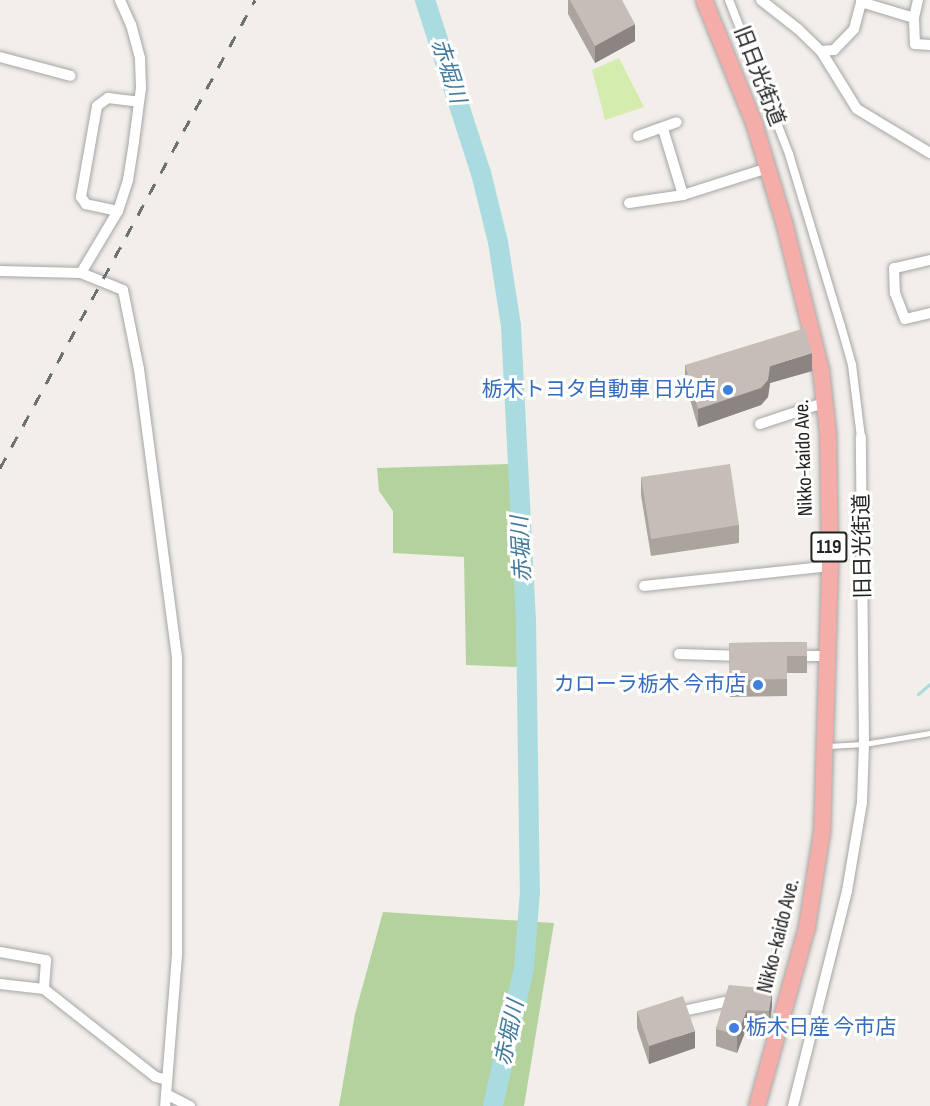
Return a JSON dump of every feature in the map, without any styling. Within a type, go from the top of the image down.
[{"type":"highway","name":"Nikko-kaido Ave.","points":[[704,0],[736,75],[768,168],[804,294],[826,402],[830,566],[825,746],[818,867],[807,927],[780,1003],[757,1106]]},
{"type":"street","points":[[81,273],[118,211],[129,174],[139,102],[140,58],[131,25],[120,0]]},
{"type":"street","name":"旧日光街道","points":[[729,0],[789,154],[841,326],[852,365],[861,437],[864,744],[862,802],[847,891],[793,1106]]},
{"type":"street","points":[[760,0],[798,29],[821,51],[857,109],[930,153]]},
{"type":"street","points":[[918,0],[914,18],[915,44],[930,45]]},
{"type":"street","points":[[821,51],[834,50],[854,29],[862,1],[914,18]]},
{"type":"street","points":[[0,57],[71,76]]},
{"type":"street","points":[[118,211],[86,204],[81,197],[98,106],[108,98],[139,102]]},
{"type":"street","points":[[638,136],[663,129],[677,122]]},
{"type":"street","points":[[663,129],[683,195]]},
{"type":"street","points":[[629,203],[683,195],[768,168]]},
{"type":"street","points":[[930,260],[894,268],[895,293],[905,319],[930,313]]},
{"type":"street","points":[[0,271],[81,273],[123,290],[139,369],[174,628],[178,736],[177,955],[165,1106]]},
{"type":"street","points":[[760,424],[826,402]]},
{"type":"street","points":[[644,586],[830,566]]},
{"type":"street","points":[[679,654],[753,656]]},
{"type":"street","points":[[785,656],[827,656]]},
{"type":"street","points":[[0,952],[46,960],[44,989]]},
{"type":"street","points":[[0,984],[44,989],[156,1077],[167,1080]]},
{"type":"street","points":[[661,1017],[715,1002],[746,998]]},
{"type":"street","points":[[166,1094],[190,1106]]},
{"type":"lane","points":[[825,746],[864,744],[930,733]]},
{"type":"green space","points":[[619,58],[644,107],[605,120],[592,70]]},
{"type":"green space","points":[[510,464],[515,534],[517,667],[466,665],[464,557],[393,553],[393,511],[379,491],[377,468]]},
{"type":"green space","points":[[383,912],[554,923],[524,1106],[339,1106],[355,1014]]},
{"type":"building","points":[[570,0],[622,0],[635,24],[595,46]]},
{"type":"building","points":[[805,328],[812,353],[770,366],[768,380],[761,388],[698,409],[685,365]]},
{"type":"building","points":[[730,464],[739,525],[651,539],[641,477]]},
{"type":"building","points":[[807,642],[807,656],[787,656],[787,679],[730,680],[729,643]]},
{"type":"building","points":[[729,985],[772,989],[769,1011],[747,1010],[737,1035],[716,1029]]},
{"type":"building","points":[[683,996],[695,1031],[649,1046],[637,1011]]},
{"type":"waterway","name":"赤堀川","points":[[425,0],[481,173],[498,242],[511,326],[526,619],[530,891],[524,968],[493,1106]]},
{"type":"waterway","points":[[918,694],[930,684]]},
{"type":"railway","points":[[0,468],[255,0]]},
{"type":"place","name":"栃木トヨタ自動車 日光店","points":[[728,390]]},
{"type":"place","name":"カローラ栃木 今市店","points":[[758,685]]},
{"type":"place","name":"栃木日産 今市店","points":[[734,1028]]}]
